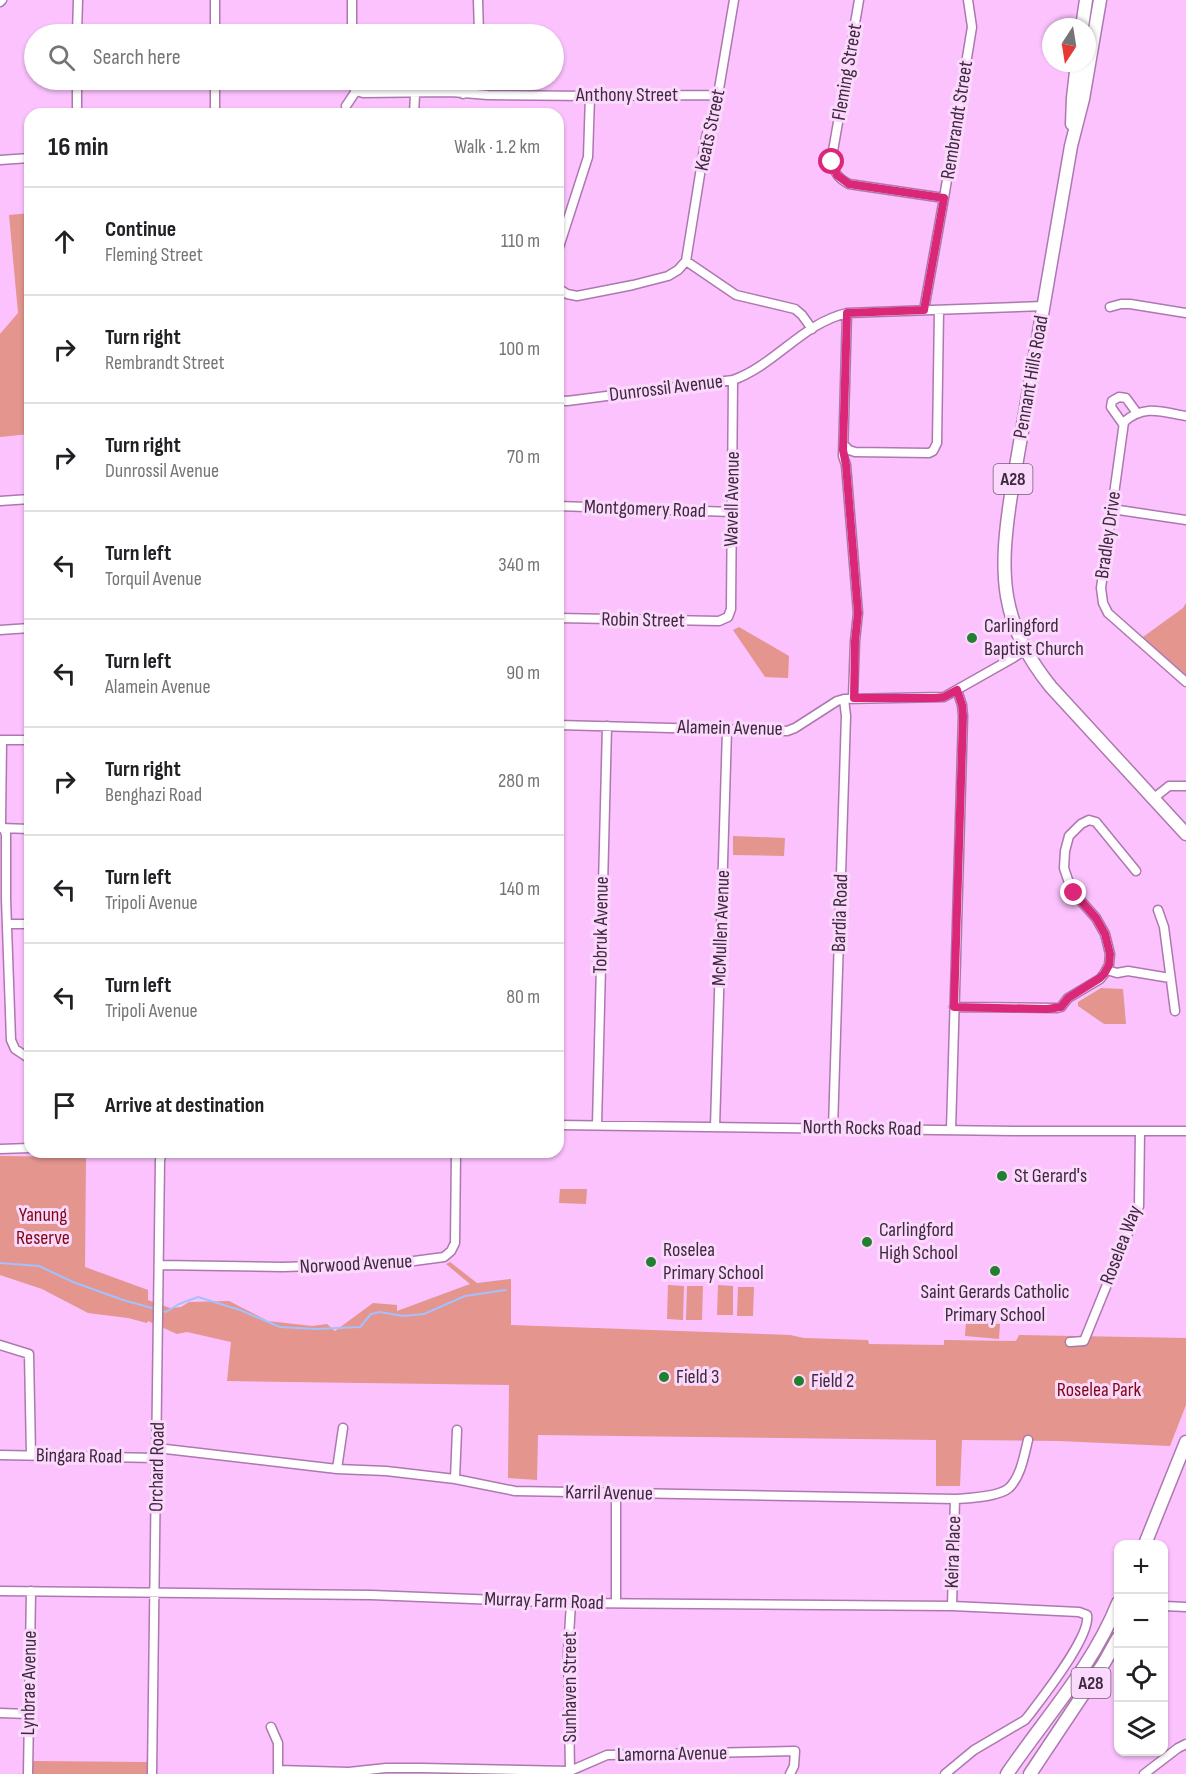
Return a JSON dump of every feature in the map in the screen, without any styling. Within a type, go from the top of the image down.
[{"type":"highway","points":[[1083,18],[1086,0]]},
{"type":"highway","name":"Pennant Hills Road","points":[[1100,0],[1083,99],[1071,146],[1011,495],[1004,561],[1005,583],[1010,610],[1025,650],[1035,666],[1051,687],[1186,834]]},
{"type":"highway","name":"Pennant Hills Road","points":[[1071,146],[1076,72]]},
{"type":"highway","points":[[1148,1540],[1186,1442]]},
{"type":"highway","name":"A28","points":[[1007,1774],[1114,1621]]},
{"type":"highway","name":"A28","points":[[1029,1774],[1114,1646]]},
{"type":"street","points":[[77,24],[78,0]]},
{"type":"street","points":[[215,0],[215,24]]},
{"type":"street","points":[[352,0],[352,24]]},
{"type":"street","points":[[478,0],[479,24]]},
{"type":"street","name":"Keats Street","points":[[686,261],[706,137],[718,95],[734,0]]},
{"type":"street","name":"Fleming Street","points":[[859,0],[832,156],[834,169],[841,179],[849,184],[944,198]]},
{"type":"street","name":"Rembrandt Street","points":[[924,310],[972,27],[968,0]]},
{"type":"street","points":[[77,90],[77,108]]},
{"type":"street","points":[[215,90],[215,108]]},
{"type":"street","points":[[463,94],[464,90]]},
{"type":"street","points":[[346,106],[356,91]]},
{"type":"street","name":"Anthony Street","points":[[356,91],[363,93],[590,96],[718,95]]},
{"type":"street","points":[[414,108],[415,94]]},
{"type":"street","points":[[564,231],[588,157],[590,96]]},
{"type":"street","points":[[0,160],[24,158]]},
{"type":"street","points":[[564,292],[577,296],[633,285],[668,276],[686,261],[736,295],[797,310],[812,329]]},
{"type":"street","points":[[1110,307],[1130,304],[1186,313]]},
{"type":"street","name":"Dunrossil Avenue","points":[[564,400],[733,380],[753,370],[828,319],[847,313],[1044,306]]},
{"type":"street","points":[[844,445],[855,452],[929,453],[933,451],[937,442],[939,310]]},
{"type":"street","name":"Bardia Road","points":[[833,1128],[846,728],[858,613],[848,476],[843,456],[847,313]]},
{"type":"street","name":"Wavell Avenue","points":[[728,617],[731,609],[733,380]]},
{"type":"street","name":"Bradley Drive","points":[[1186,416],[1150,410],[1137,412],[1126,398],[1119,397],[1112,401],[1111,407],[1123,424],[1101,588],[1101,599],[1105,608],[1186,682]]},
{"type":"street","points":[[1123,424],[1137,412]]},
{"type":"street","points":[[0,501],[24,499]]},
{"type":"street","name":"Montgomery Road","points":[[564,506],[732,512]]},
{"type":"street","points":[[1112,509],[1186,520]]},
{"type":"street","name":"Robin Street","points":[[564,618],[719,621],[728,617]]},
{"type":"street","points":[[0,630],[24,628]]},
{"type":"street","name":"Alamein Avenue","points":[[564,725],[787,731],[837,701],[849,698],[944,697],[1025,650]]},
{"type":"street","points":[[951,1130],[963,716],[957,690]]},
{"type":"street","name":"Tobruk Avenue","points":[[597,1125],[607,726]]},
{"type":"street","name":"McMullen Avenue","points":[[715,1126],[727,730]]},
{"type":"street","points":[[24,740],[1,740],[1,824],[6,834],[8,924],[4,941],[11,1040],[15,1049],[24,1055]]},
{"type":"street","points":[[1154,798],[1169,786],[1186,786]]},
{"type":"street","points":[[954,1007],[1057,1008],[1061,1007],[1068,998],[1100,978],[1107,970],[1110,954],[1105,934],[1096,918],[1074,893],[1066,874],[1064,857],[1069,836],[1086,821],[1094,821],[1136,871]]},
{"type":"street","points":[[2,828],[24,829]]},
{"type":"street","points":[[1158,910],[1164,927],[1175,1011]]},
{"type":"street","points":[[8,924],[24,924]]},
{"type":"street","points":[[1107,970],[1170,978]]},
{"type":"street","name":"North Rocks Road","points":[[564,1125],[1186,1133]]},
{"type":"street","name":"Roselea Way","points":[[1070,1341],[1084,1341],[1139,1206],[1140,1131]]},
{"type":"street","points":[[0,1149],[24,1148]]},
{"type":"street","name":"Orchard Road","points":[[152,1774],[160,1158]]},
{"type":"street","name":"Norwood Avenue","points":[[159,1265],[333,1266],[444,1257],[455,1243],[456,1158]]},
{"type":"street","points":[[0,1345],[29,1354],[31,1455]]},
{"type":"street","points":[[337,1469],[343,1428]]},
{"type":"street","points":[[455,1479],[457,1430]]},
{"type":"street","name":"Karril Avenue","points":[[158,1448],[337,1469],[386,1471],[455,1479],[515,1491],[954,1499],[987,1496],[1008,1488],[1020,1469],[1029,1440]]},
{"type":"street","name":"Bingara Road","points":[[0,1455],[157,1458]]},
{"type":"street","points":[[616,1494],[616,1603]]},
{"type":"street","name":"Keira Place","points":[[952,1606],[954,1499]]},
{"type":"street","name":"Murray Farm Road","points":[[0,1591],[371,1595],[572,1603],[952,1606],[1079,1612],[1087,1615],[1087,1623],[1079,1642],[1065,1666],[1025,1720],[974,1750],[945,1774]]},
{"type":"street","name":"Lynbrae Avenue","points":[[28,1774],[31,1591]]},
{"type":"street","name":"Sunhaven Street","points":[[570,1771],[568,1651],[572,1603]]},
{"type":"street","points":[[1168,1606],[1186,1606]]},
{"type":"street","points":[[0,1713],[29,1714]]},
{"type":"street","points":[[271,1727],[278,1743],[278,1772]]},
{"type":"street","points":[[1144,1774],[1186,1744]]},
{"type":"street","name":"Lamorna Avenue","points":[[278,1772],[349,1772],[386,1768],[570,1771],[607,1755],[795,1751],[794,1766],[790,1774]]},
{"type":"green space","points":[[24,214],[24,435],[0,437],[0,334],[18,313],[9,215]]},
{"type":"green space","points":[[1186,603],[1186,675],[1143,637],[1183,608]]},
{"type":"green space","points":[[739,627],[789,656],[788,678],[765,677],[733,630]]},
{"type":"green space","points":[[733,836],[785,838],[784,856],[733,855]]},
{"type":"green space","points":[[1101,988],[1123,989],[1126,1024],[1104,1024],[1078,1006],[1078,1002]]},
{"type":"green space","points":[[0,1156],[86,1158],[85,1267],[148,1290],[148,1300],[170,1308],[181,1307],[189,1302],[229,1301],[268,1321],[312,1326],[327,1324],[335,1331],[373,1303],[397,1305],[397,1311],[470,1284],[446,1264],[450,1262],[477,1283],[511,1279],[511,1325],[790,1335],[804,1338],[868,1340],[869,1344],[944,1345],[944,1340],[1016,1341],[1019,1335],[1186,1338],[1186,1405],[1170,1446],[962,1440],[960,1486],[936,1486],[936,1440],[538,1435],[537,1480],[508,1478],[509,1385],[227,1381],[231,1342],[187,1332],[177,1334],[148,1321],[147,1323],[88,1313],[42,1289],[0,1275]]},
{"type":"green space","points":[[560,1189],[587,1189],[586,1204],[559,1203]]},
{"type":"green space","points":[[668,1285],[684,1286],[683,1320],[667,1319]]},
{"type":"green space","points":[[718,1285],[733,1286],[733,1315],[717,1315]]},
{"type":"green space","points":[[687,1286],[703,1286],[702,1320],[686,1320]]},
{"type":"green space","points":[[738,1287],[754,1287],[753,1316],[737,1316]]},
{"type":"green space","points":[[966,1322],[1000,1324],[999,1339],[965,1336]]},
{"type":"green space","points":[[32,1761],[148,1762],[147,1774],[31,1774]]},
{"type":"waterway","points":[[0,1263],[39,1266],[73,1282],[166,1312],[198,1297],[240,1310],[280,1327],[315,1329],[360,1327],[371,1314],[380,1312],[403,1316],[424,1314],[465,1296],[506,1290]]},
{"type":"place","name":"Carlingford Baptist Church","points":[[972,638]]},
{"type":"place","name":"St Gerard's","points":[[1002,1176]]},
{"type":"place","name":"Carlingford High School","points":[[867,1242]]},
{"type":"place","name":"Roselea Primary School","points":[[651,1262]]},
{"type":"place","name":"Saint Gerards Catholic Primary School","points":[[995,1271]]},
{"type":"place","name":"Field 3","points":[[664,1377]]},
{"type":"place","name":"Field 2","points":[[799,1381]]},
{"type":"route","points":[[832,162],[837,175],[849,184],[944,198],[924,310],[847,313],[843,456],[846,465],[858,613],[854,698],[936,698],[944,697],[957,690],[962,705],[954,1007],[1057,1008],[1061,1007],[1068,998],[1100,978],[1110,960],[1105,934],[1096,918],[1074,893]]},
{"type":"park label","name":"Yanung Reserve","points":[[43,1226]]},
{"type":"park label","name":"Roselea Park","points":[[1099,1390]]}]
